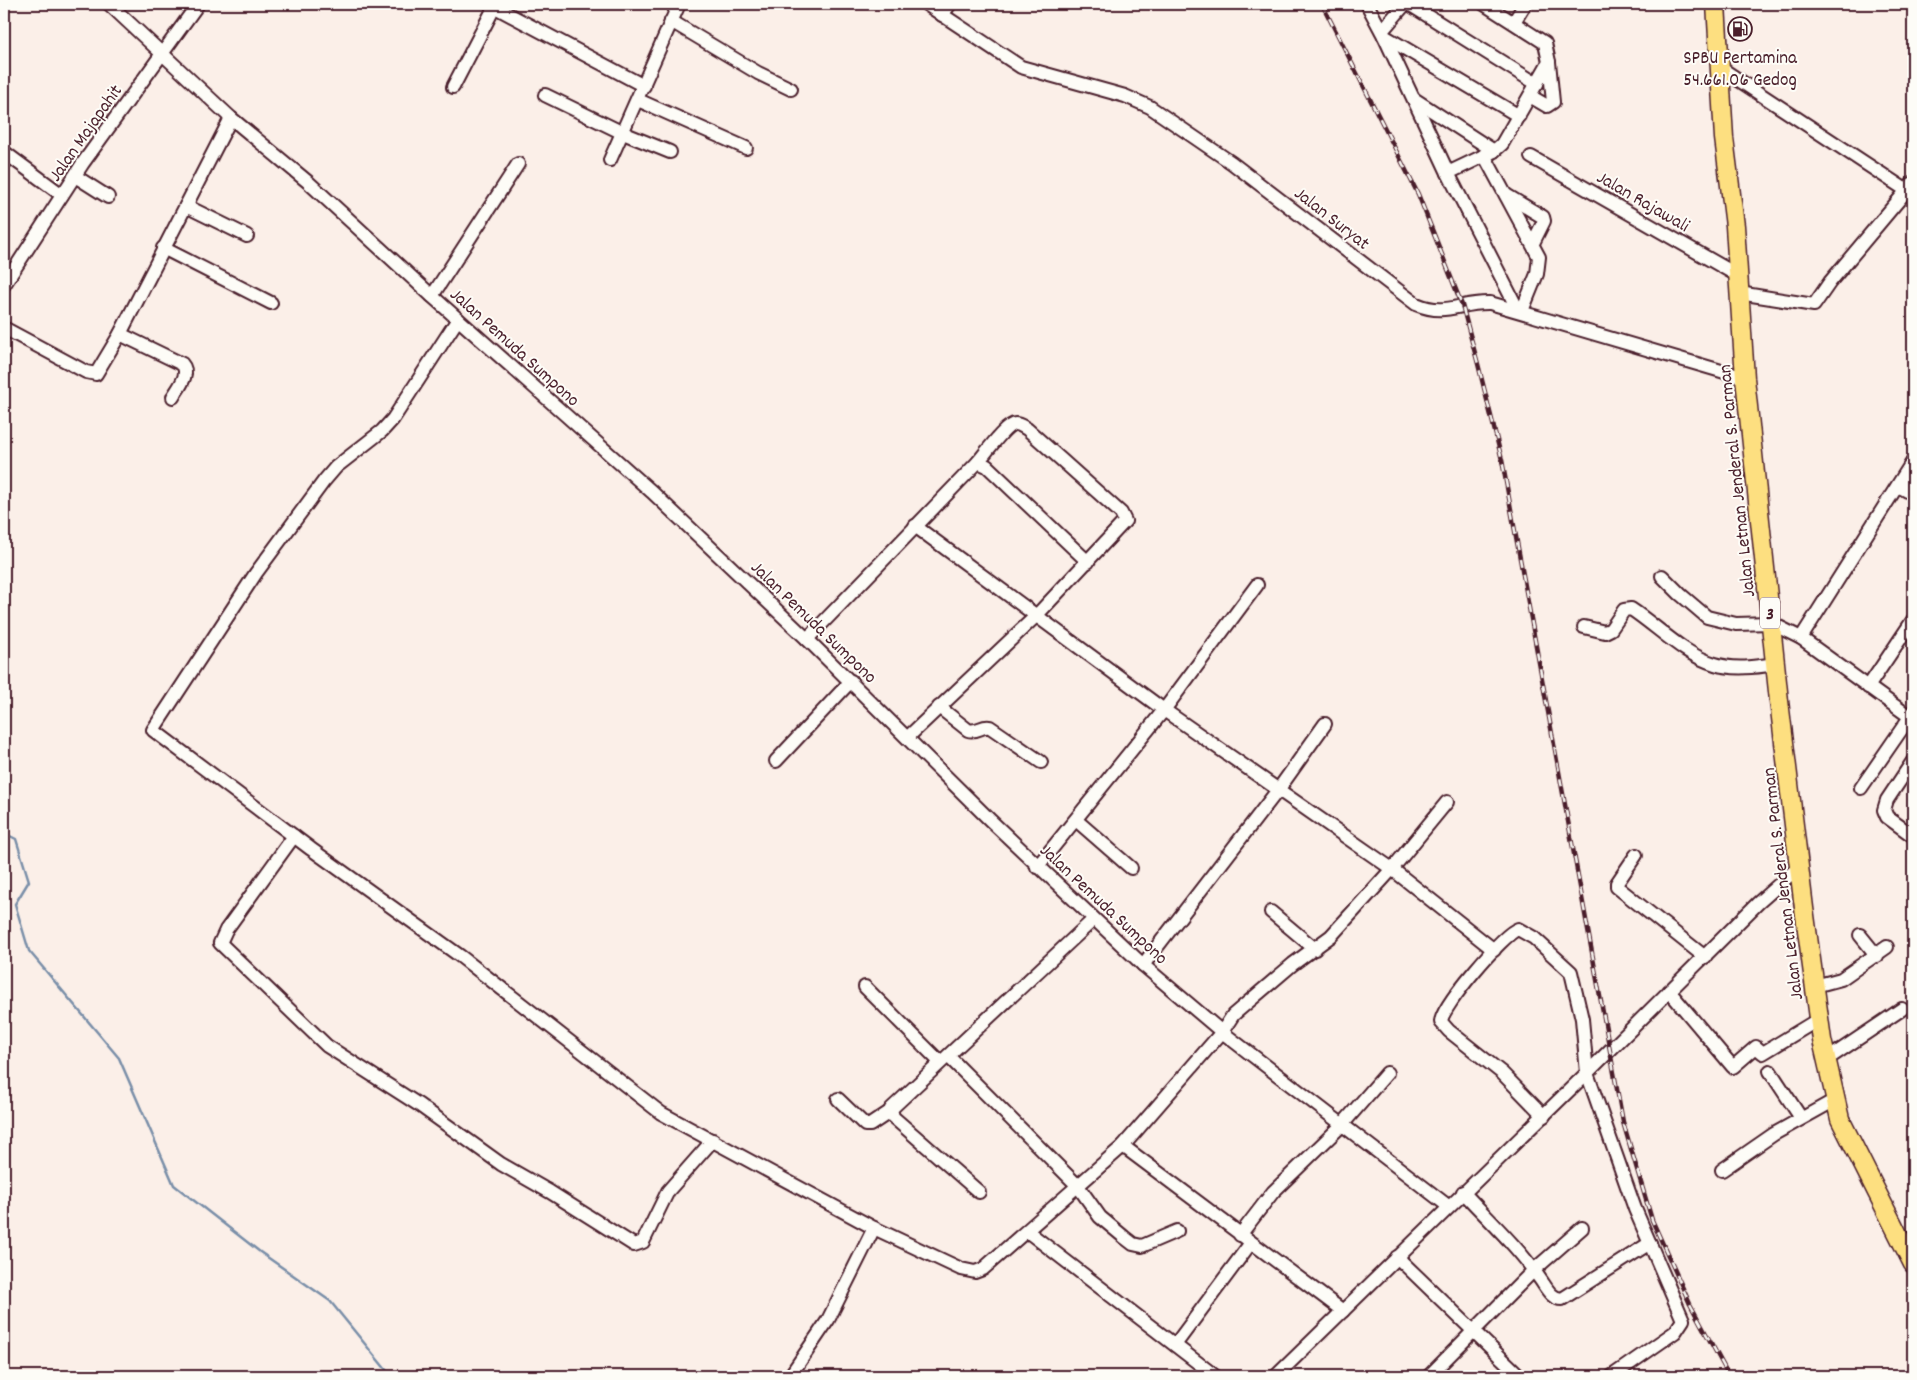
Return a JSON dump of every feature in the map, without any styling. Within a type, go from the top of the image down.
[{"type":"highway","name":"Jalan Letnan Jenderal S. Parman","points":[[1716,4],[1722,69],[1724,138],[1734,226],[1745,378],[1771,623],[1819,1019],[1826,1060],[1840,1119],[1913,1264]]},
{"type":"street","name":"Jalan Pemuda Sumpono","points":[[109,4],[231,118],[308,182],[432,296],[652,492],[908,737],[1037,867],[1142,965],[1222,1032],[1341,1126],[1448,1206]]},
{"type":"street","name":"Jalan Majapahit","points":[[4,285],[75,176],[198,4]]},
{"type":"street","points":[[610,160],[679,4]]},
{"type":"street","name":"Jalan Suryat","points":[[926,4],[1021,67],[1125,96],[1150,107],[1232,163],[1416,304],[1441,311],[1474,302],[1490,303],[1520,310],[1629,345],[1745,378]]},
{"type":"street","points":[[942,15],[950,4]]},
{"type":"street","points":[[1367,4],[1383,33],[1448,173],[1520,310]]},
{"type":"street","points":[[1383,33],[1405,4]]},
{"type":"street","points":[[1410,4],[1537,84]]},
{"type":"street","points":[[1484,4],[1498,7],[1514,22],[1545,43],[1553,102],[1547,106],[1530,96]]},
{"type":"street","points":[[1514,22],[1525,4]]},
{"type":"street","points":[[453,87],[496,5],[644,86]]},
{"type":"street","points":[[671,21],[758,73],[791,89]]},
{"type":"street","points":[[1383,33],[1519,116]]},
{"type":"street","points":[[1448,173],[1489,153],[1502,144],[1549,62]]},
{"type":"street","points":[[1722,69],[1911,189],[1812,306],[1739,293]]},
{"type":"street","points":[[545,95],[623,133],[670,152]]},
{"type":"street","points":[[1413,98],[1489,153],[1505,195],[1540,257],[1539,265],[1520,310]]},
{"type":"street","points":[[638,100],[746,148]]},
{"type":"street","points":[[4,328],[90,374],[96,374],[101,369],[120,334],[231,118]]},
{"type":"street","points":[[4,152],[62,195]]},
{"type":"street","name":"Jalan Rajawali","points":[[1531,157],[1737,275]]},
{"type":"street","points":[[432,296],[518,164]]},
{"type":"street","points":[[75,176],[108,197]]},
{"type":"street","points":[[1505,195],[1543,216],[1544,220],[1533,243]]},
{"type":"street","points":[[186,206],[247,236]]},
{"type":"street","points":[[164,248],[270,303]]},
{"type":"street","points":[[458,319],[393,419],[336,467],[287,529],[153,730],[294,836],[460,956],[654,1108],[874,1228],[952,1265],[975,1272],[983,1268],[1123,1146],[1222,1032],[1233,1015],[1340,927],[1392,869],[1447,802]]},
{"type":"street","points":[[120,334],[182,364],[186,368],[186,374],[173,397]]},
{"type":"street","points":[[807,639],[978,462],[1012,424],[1019,424],[1027,429],[1121,513],[1125,520],[1124,524],[1088,562],[1036,616],[908,737]]},
{"type":"street","points":[[1801,638],[1913,461]]},
{"type":"street","points":[[978,462],[987,466],[1088,562]]},
{"type":"street","points":[[1898,486],[1913,494]]},
{"type":"street","points":[[915,526],[1164,710],[1392,869],[1494,950]]},
{"type":"street","points":[[1662,576],[1707,616],[1736,624],[1771,623],[1801,638],[1912,718],[1861,788]]},
{"type":"street","points":[[1037,867],[1164,710],[1257,585]]},
{"type":"street","points":[[1584,627],[1606,632],[1611,629],[1624,610],[1631,609],[1696,655],[1713,664],[1754,667],[1776,664]]},
{"type":"street","points":[[1868,687],[1913,620]]},
{"type":"street","points":[[776,761],[850,681]]},
{"type":"street","points":[[939,707],[968,730],[974,732],[986,726],[990,727],[1041,762]]},
{"type":"street","points":[[1142,965],[1278,790],[1325,724]]},
{"type":"street","points":[[1913,761],[1887,800],[1884,810],[1888,817],[1913,836]]},
{"type":"street","points":[[1076,820],[1131,868]]},
{"type":"street","points":[[294,836],[221,937],[221,946],[327,1046],[418,1105],[501,1164],[550,1192],[634,1245],[645,1239],[668,1191],[713,1140]]},
{"type":"street","points":[[1636,855],[1617,883],[1617,887],[1705,957]]},
{"type":"street","points":[[1276,1376],[1448,1206],[1544,1116],[1758,903],[1800,866]]},
{"type":"street","points":[[1271,912],[1315,949]]},
{"type":"street","points":[[838,1099],[865,1125],[870,1125],[890,1111],[894,1104],[1093,920]]},
{"type":"street","points":[[1544,1116],[1502,1073],[1448,1031],[1441,1022],[1443,1011],[1494,950],[1511,932],[1520,929],[1561,960],[1571,972],[1582,1018],[1587,1073],[1650,1244],[1682,1316],[1682,1324],[1675,1332],[1612,1376]]},
{"type":"street","points":[[1814,986],[1841,979],[1882,952],[1860,935]]},
{"type":"street","points":[[865,987],[1078,1186],[1100,1217],[1138,1246],[1150,1244],[1177,1231]]},
{"type":"street","points":[[1669,991],[1733,1067],[1756,1048],[1763,1052],[1819,1019]]},
{"type":"street","points":[[1826,1060],[1902,1010]]},
{"type":"street","points":[[1770,1071],[1801,1118]]},
{"type":"street","points":[[1240,1235],[1274,1192],[1341,1126],[1387,1073]]},
{"type":"street","points":[[1722,1170],[1801,1118],[1835,1100]]},
{"type":"street","points":[[890,1111],[893,1117],[979,1192]]},
{"type":"street","points":[[1123,1146],[1250,1244],[1343,1311]]},
{"type":"street","points":[[1463,1192],[1534,1270],[1551,1295],[1562,1299],[1650,1244]]},
{"type":"street","points":[[790,1376],[828,1320],[874,1228]]},
{"type":"street","points":[[1429,1376],[1534,1270],[1582,1228]]},
{"type":"street","points":[[1026,1231],[1215,1376]]},
{"type":"street","points":[[1175,1345],[1250,1244]]},
{"type":"street","points":[[1398,1257],[1520,1376]]},
{"type":"waterway","points":[[4,833],[16,839],[29,881],[15,904],[29,951],[119,1058],[174,1185],[260,1252],[330,1301],[391,1376]]},
{"type":"railway","points":[[1322,4],[1418,194],[1462,305],[1502,460],[1623,1122],[1652,1220],[1690,1304],[1729,1376]]},
{"type":"place","name":"SPBU Pertamina 54.661.06 Gedog","points":[[1740,29]]}]
